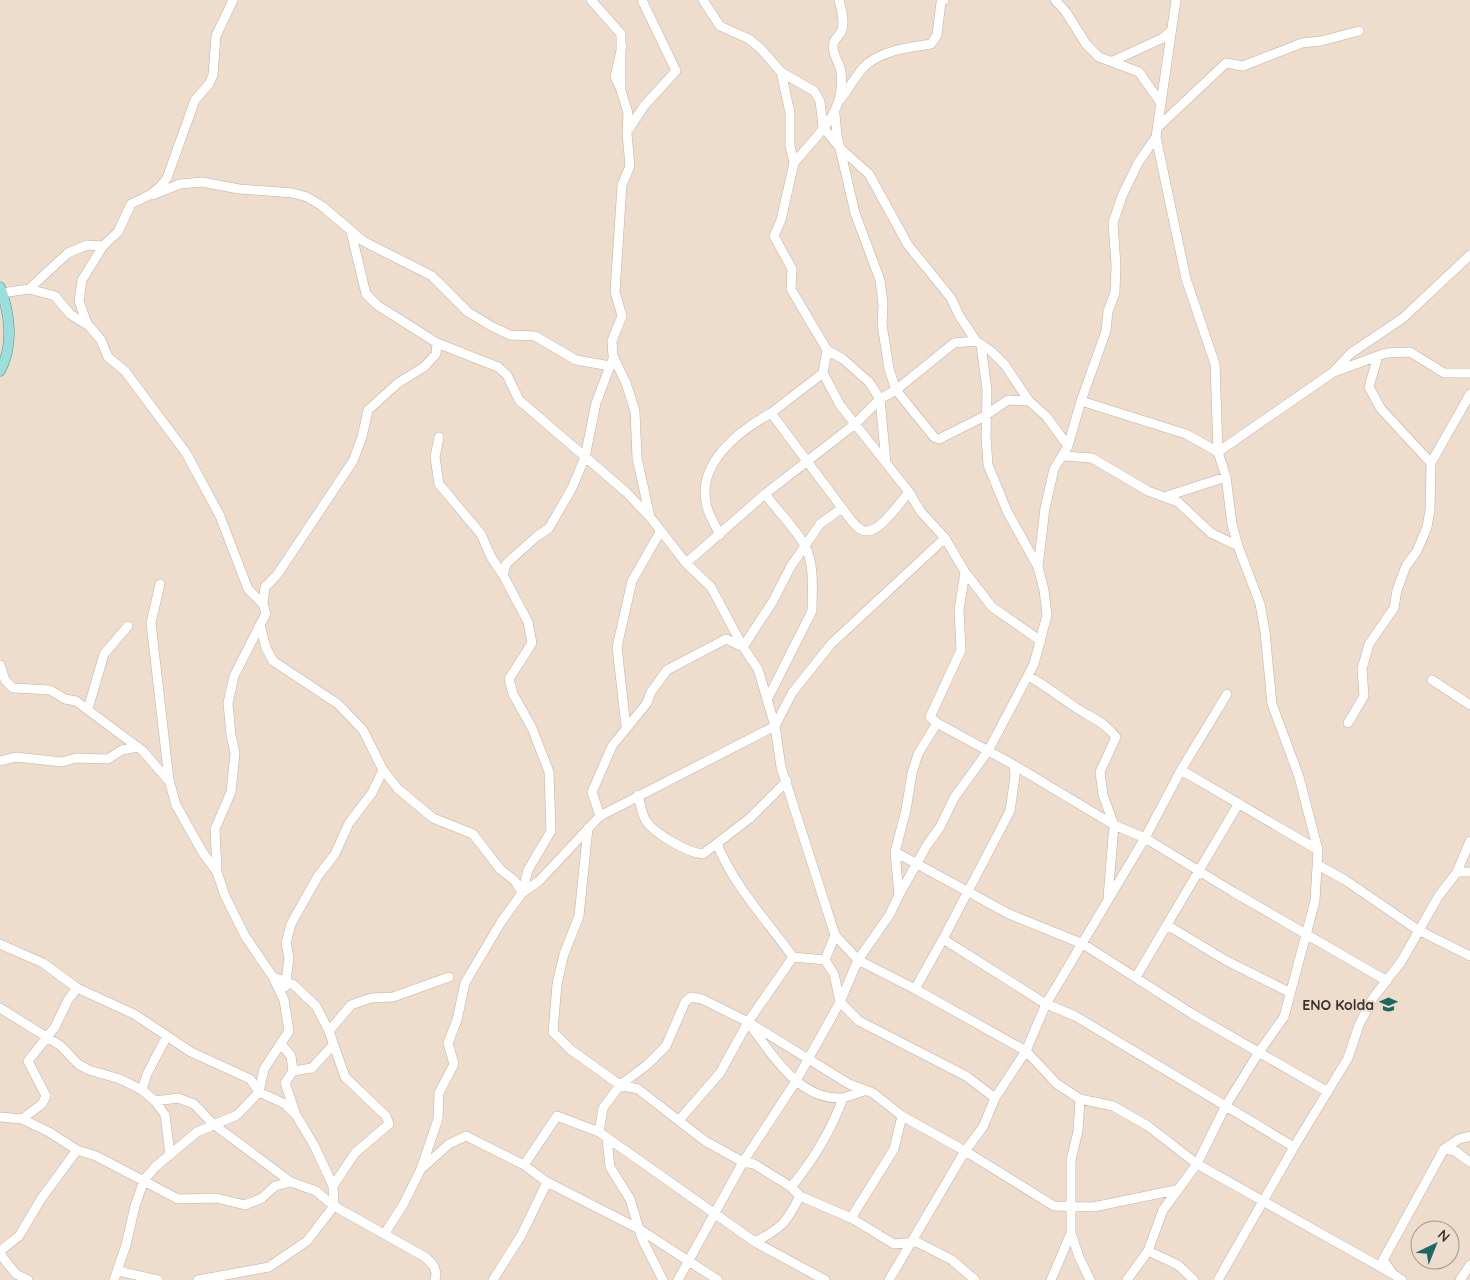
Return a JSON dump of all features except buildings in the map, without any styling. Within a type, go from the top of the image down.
[{"type":"main road","points":[[0,371],[7,358],[9,335],[1,290]]},
{"type":"street","points":[[152,195],[167,178],[195,100],[209,84],[212,75],[216,36],[234,0]]},
{"type":"street","points":[[503,575],[506,564],[536,537],[550,528],[575,483],[585,457],[596,403],[613,356],[612,341],[622,316],[615,292],[622,185],[630,166],[627,134],[628,113],[620,87],[621,34],[591,0]]},
{"type":"street","points":[[627,134],[644,106],[676,71],[642,0]]},
{"type":"street","points":[[702,0],[720,26],[748,39],[761,49],[781,72],[814,91],[820,101],[823,127],[840,148],[869,174],[908,245],[951,298],[960,317],[979,343],[1005,365],[1029,401],[1046,416],[1068,446]]},
{"type":"street","points":[[839,0],[843,16],[842,30],[833,43],[834,54],[841,70],[841,99]]},
{"type":"street","points":[[886,464],[880,399],[869,382],[843,359],[827,350],[791,290],[792,269],[774,236],[781,220],[794,163],[835,114],[841,99],[863,68],[896,48],[931,44],[937,35],[941,2],[944,0]]},
{"type":"street","points":[[1055,0],[1066,12],[1086,44],[1099,57],[1139,72],[1160,102]]},
{"type":"street","points":[[1127,1280],[1148,1251],[1163,1210],[1197,1164],[1226,1107],[1259,1052],[1284,1017],[1315,901],[1318,865],[1318,850],[1299,777],[1272,704],[1265,632],[1260,604],[1238,546],[1232,524],[1226,478],[1218,452],[1215,364],[1186,278],[1168,199],[1156,132],[1176,0]]},
{"type":"street","points":[[1113,61],[1163,38],[1170,32]]},
{"type":"street","points":[[1038,567],[1045,508],[1054,468],[1068,446],[1081,401],[1106,331],[1108,311],[1115,293],[1116,265],[1113,223],[1122,196],[1156,132],[1226,63],[1243,66],[1302,43],[1321,41],[1359,32]]},
{"type":"street","points":[[781,72],[790,112],[790,146],[794,163]]},
{"type":"street","points":[[835,114],[840,148],[855,213],[866,249],[880,280],[884,341],[889,369],[896,390],[934,437],[939,439],[986,415],[1008,400],[1029,401]]},
{"type":"street","points":[[88,326],[79,301],[82,280],[103,246],[118,232],[131,204],[180,184],[202,182],[260,192],[293,193],[307,197],[322,206],[363,241],[432,276],[468,312],[502,332],[510,335],[535,336],[576,360],[610,366]]},
{"type":"street","points":[[351,232],[366,294],[377,305],[437,343],[498,367],[507,375],[519,400],[585,457],[650,518],[686,563],[711,587],[743,646],[758,669],[775,726],[781,767],[835,935],[858,960],[914,988],[1026,1051],[1057,1084],[1080,1099],[1114,1106],[1148,1126],[1197,1164],[1402,1280]]},
{"type":"street","points":[[29,290],[68,252],[87,245],[103,246]]},
{"type":"street","points":[[1218,452],[1332,372],[1351,353],[1403,318],[1470,255]]},
{"type":"street","points":[[1,290],[29,290],[55,296],[70,314],[88,326],[100,340],[108,357],[125,371],[186,453],[220,516],[248,589],[263,604]]},
{"type":"street","points":[[114,1280],[118,1271],[134,1206],[144,1180],[197,1132],[237,1115],[259,1092],[264,1069],[289,1031],[284,1000],[274,977],[245,936],[225,896],[217,872],[215,829],[231,792],[235,753],[228,703],[234,676],[266,614],[263,604],[265,587],[277,576],[353,461],[362,437],[368,410],[398,383],[424,367],[436,354],[437,343]]},
{"type":"street","points":[[686,563],[764,494],[855,424],[880,399],[896,390],[954,343],[979,343]]},
{"type":"street","points":[[678,1280],[743,1162],[796,1081],[807,1058],[840,1002],[858,960],[890,914],[916,865],[940,827],[954,798],[988,751],[1028,676],[1041,642],[1047,615],[1044,590],[1038,567],[1007,511],[988,464],[987,390],[979,343]]},
{"type":"street","points":[[827,350],[823,373],[840,405],[909,492],[921,512],[945,538],[965,572],[992,607],[1041,642]]},
{"type":"street","points":[[1332,372],[1386,353],[1410,352],[1444,373],[1470,373]]},
{"type":"street","points":[[613,356],[626,383],[635,411],[637,458],[650,518]]},
{"type":"street","points":[[1378,356],[1369,387],[1381,409],[1431,463]]},
{"type":"street","points":[[720,534],[706,506],[705,482],[713,460],[754,422],[771,413],[823,373]]},
{"type":"street","points":[[1348,723],[1364,696],[1362,669],[1369,644],[1394,608],[1397,590],[1406,566],[1417,551],[1427,527],[1430,510],[1431,463],[1470,394]]},
{"type":"street","points":[[1081,401],[1186,434],[1218,452]]},
{"type":"street","points":[[771,413],[860,529],[869,532],[877,529],[909,492]]},
{"type":"street","points":[[385,1234],[403,1205],[421,1169],[438,1119],[439,1092],[454,1064],[448,1043],[457,1020],[465,983],[501,922],[522,892],[528,870],[551,831],[549,772],[532,728],[513,694],[509,679],[532,643],[528,622],[503,575],[491,557],[481,534],[439,484],[434,457],[439,437]]},
{"type":"street","points":[[1063,456],[1092,458],[1148,492],[1178,502],[1211,533],[1238,546]]},
{"type":"street","points":[[1164,496],[1226,478]]},
{"type":"street","points":[[764,494],[805,546],[812,567],[812,611],[768,698]]},
{"type":"street","points":[[743,646],[820,524],[842,508]]},
{"type":"street","points":[[626,728],[617,647],[632,581],[660,532]]},
{"type":"street","points":[[522,892],[539,881],[600,816],[775,726],[792,693],[831,644],[945,538]]},
{"type":"street","points":[[965,572],[959,610],[961,650],[930,717],[937,723],[1014,764],[1114,825],[1145,838],[1306,935],[1387,980]]},
{"type":"street","points":[[160,584],[151,624],[169,780],[176,805],[203,853],[217,872]]},
{"type":"street","points":[[260,625],[266,648],[272,661],[338,704],[363,730],[383,770],[408,798],[433,818],[473,834],[500,869],[515,881],[522,892]]},
{"type":"street","points":[[88,709],[104,654],[128,626]]},
{"type":"street","points":[[600,816],[592,792],[612,746],[647,703],[667,670],[726,639],[743,646]]},
{"type":"street","points":[[0,665],[5,680],[13,688],[50,690],[88,709],[138,747],[169,780]]},
{"type":"street","points":[[1028,676],[1047,686],[1077,709],[1109,727],[1116,737],[1100,772],[1102,795],[1114,825],[1108,902]]},
{"type":"street","points":[[1432,680],[1470,705]]},
{"type":"street","points":[[889,1280],[965,1151],[984,1127],[995,1098],[1026,1051],[1046,1004],[1108,902],[1181,770],[1227,694]]},
{"type":"street","points":[[899,895],[896,852],[912,773],[918,754],[937,723]]},
{"type":"street","points":[[0,761],[16,758],[62,762],[76,758],[108,760],[122,750],[138,747]]},
{"type":"street","points":[[914,988],[969,893],[1010,811],[1015,776],[1014,764]]},
{"type":"street","points":[[284,1000],[289,958],[286,943],[291,924],[318,876],[335,854],[349,823],[372,794],[383,770]]},
{"type":"street","points":[[1181,770],[1318,850]]},
{"type":"street","points":[[638,795],[646,821],[664,836],[694,853],[703,854],[750,818],[787,781]]},
{"type":"street","points":[[1136,977],[1239,803]]},
{"type":"street","points":[[588,828],[579,916],[564,954],[557,984],[553,1032],[571,1050],[620,1085],[638,1089],[680,1119],[705,1141],[743,1162],[754,1164],[791,1187],[800,1196],[851,1218],[894,1244],[918,1242],[952,1260],[975,1280]]},
{"type":"street","points":[[1218,1280],[1294,1147],[1348,1058],[1359,1025],[1373,998],[1401,962],[1418,930],[1456,872],[1470,841]]},
{"type":"street","points":[[717,844],[723,859],[743,889],[793,957],[825,960]]},
{"type":"street","points":[[896,852],[916,865],[1009,914],[1083,944],[1194,1016],[1328,1092]]},
{"type":"street","points":[[1318,865],[1346,880],[1418,930],[1470,956]]},
{"type":"street","points":[[1456,872],[1470,872]]},
{"type":"street","points":[[1167,925],[1225,960],[1290,992]]},
{"type":"street","points":[[825,960],[835,935]]},
{"type":"street","points":[[943,939],[1046,1004],[1075,1016],[1294,1147]]},
{"type":"street","points":[[0,944],[43,964],[77,988],[134,1014],[191,1052],[250,1079],[259,1092],[286,1104],[296,1115],[314,1145],[333,1186],[334,1206],[307,1240],[269,1267],[198,1280]]},
{"type":"street","points":[[680,1119],[720,1073],[748,1022],[793,957]]},
{"type":"street","points":[[825,960],[834,974],[840,1002],[859,1021],[966,1076],[995,1098]]},
{"type":"street","points":[[274,977],[294,985],[316,1006],[329,1031],[345,1077],[386,1116],[389,1124],[355,1154],[333,1186]]},
{"type":"street","points":[[329,1031],[351,1005],[371,998],[394,997],[449,977]]},
{"type":"street","points":[[22,1119],[42,1104],[46,1096],[28,1061],[55,1027],[68,1000],[77,988]]},
{"type":"street","points":[[599,1132],[603,1108],[620,1085],[647,1065],[666,1046],[686,1002],[691,997],[702,1000],[748,1022],[849,1084],[873,1093],[902,1116],[965,1151],[1054,1206],[1072,1208],[1093,1207],[1176,1190]]},
{"type":"street","points":[[0,1008],[46,1036],[89,1070],[120,1079],[142,1090],[155,1101],[165,1115],[170,1155]]},
{"type":"street","points":[[748,1022],[773,1056],[796,1081],[822,1096],[843,1098],[864,1091]]},
{"type":"street","points":[[142,1090],[147,1074],[167,1036]]},
{"type":"street","points":[[281,1044],[291,1056],[293,1071],[286,1083],[296,1115]]},
{"type":"street","points":[[293,1071],[312,1068],[333,1045]]},
{"type":"street","points":[[155,1101],[178,1098],[194,1104],[213,1124],[291,1182],[316,1191],[334,1206],[429,1261],[437,1274],[435,1280]]},
{"type":"street","points":[[791,1187],[801,1175],[822,1141],[843,1098]]},
{"type":"street","points":[[1080,1099],[1078,1131],[1071,1160],[1071,1233],[1079,1257],[1090,1280]]},
{"type":"street","points":[[524,1165],[557,1116],[599,1132],[755,1242],[826,1280]]},
{"type":"street","points":[[851,1218],[894,1150],[902,1116]]},
{"type":"street","points":[[0,1117],[22,1119],[49,1132],[77,1150],[96,1156],[178,1199],[216,1198],[245,1205],[262,1198],[275,1186],[291,1182]]},
{"type":"street","points":[[421,1169],[450,1144],[466,1136],[524,1165],[547,1182],[639,1230],[718,1280]]},
{"type":"street","points":[[1393,1274],[1383,1260],[1444,1149],[1459,1139],[1470,1136]]},
{"type":"street","points":[[608,1139],[610,1167],[630,1200],[639,1230],[662,1280]]},
{"type":"street","points":[[1444,1149],[1455,1151],[1470,1162]]},
{"type":"street","points":[[28,1280],[16,1274],[0,1253],[19,1236],[41,1198],[77,1150]]},
{"type":"street","points":[[492,1280],[522,1234],[547,1182]]},
{"type":"street","points":[[755,1242],[777,1230],[787,1221],[800,1196]]},
{"type":"street","points":[[1051,1280],[1071,1233]]},
{"type":"street","points":[[1148,1251],[1178,1265],[1194,1280]]},
{"type":"street","points":[[1460,1280],[1470,1265]]},
{"type":"street","points":[[118,1271],[158,1280]]},
{"type":"place","name":"ENO Kolda","points":[[1388,1005]]}]
